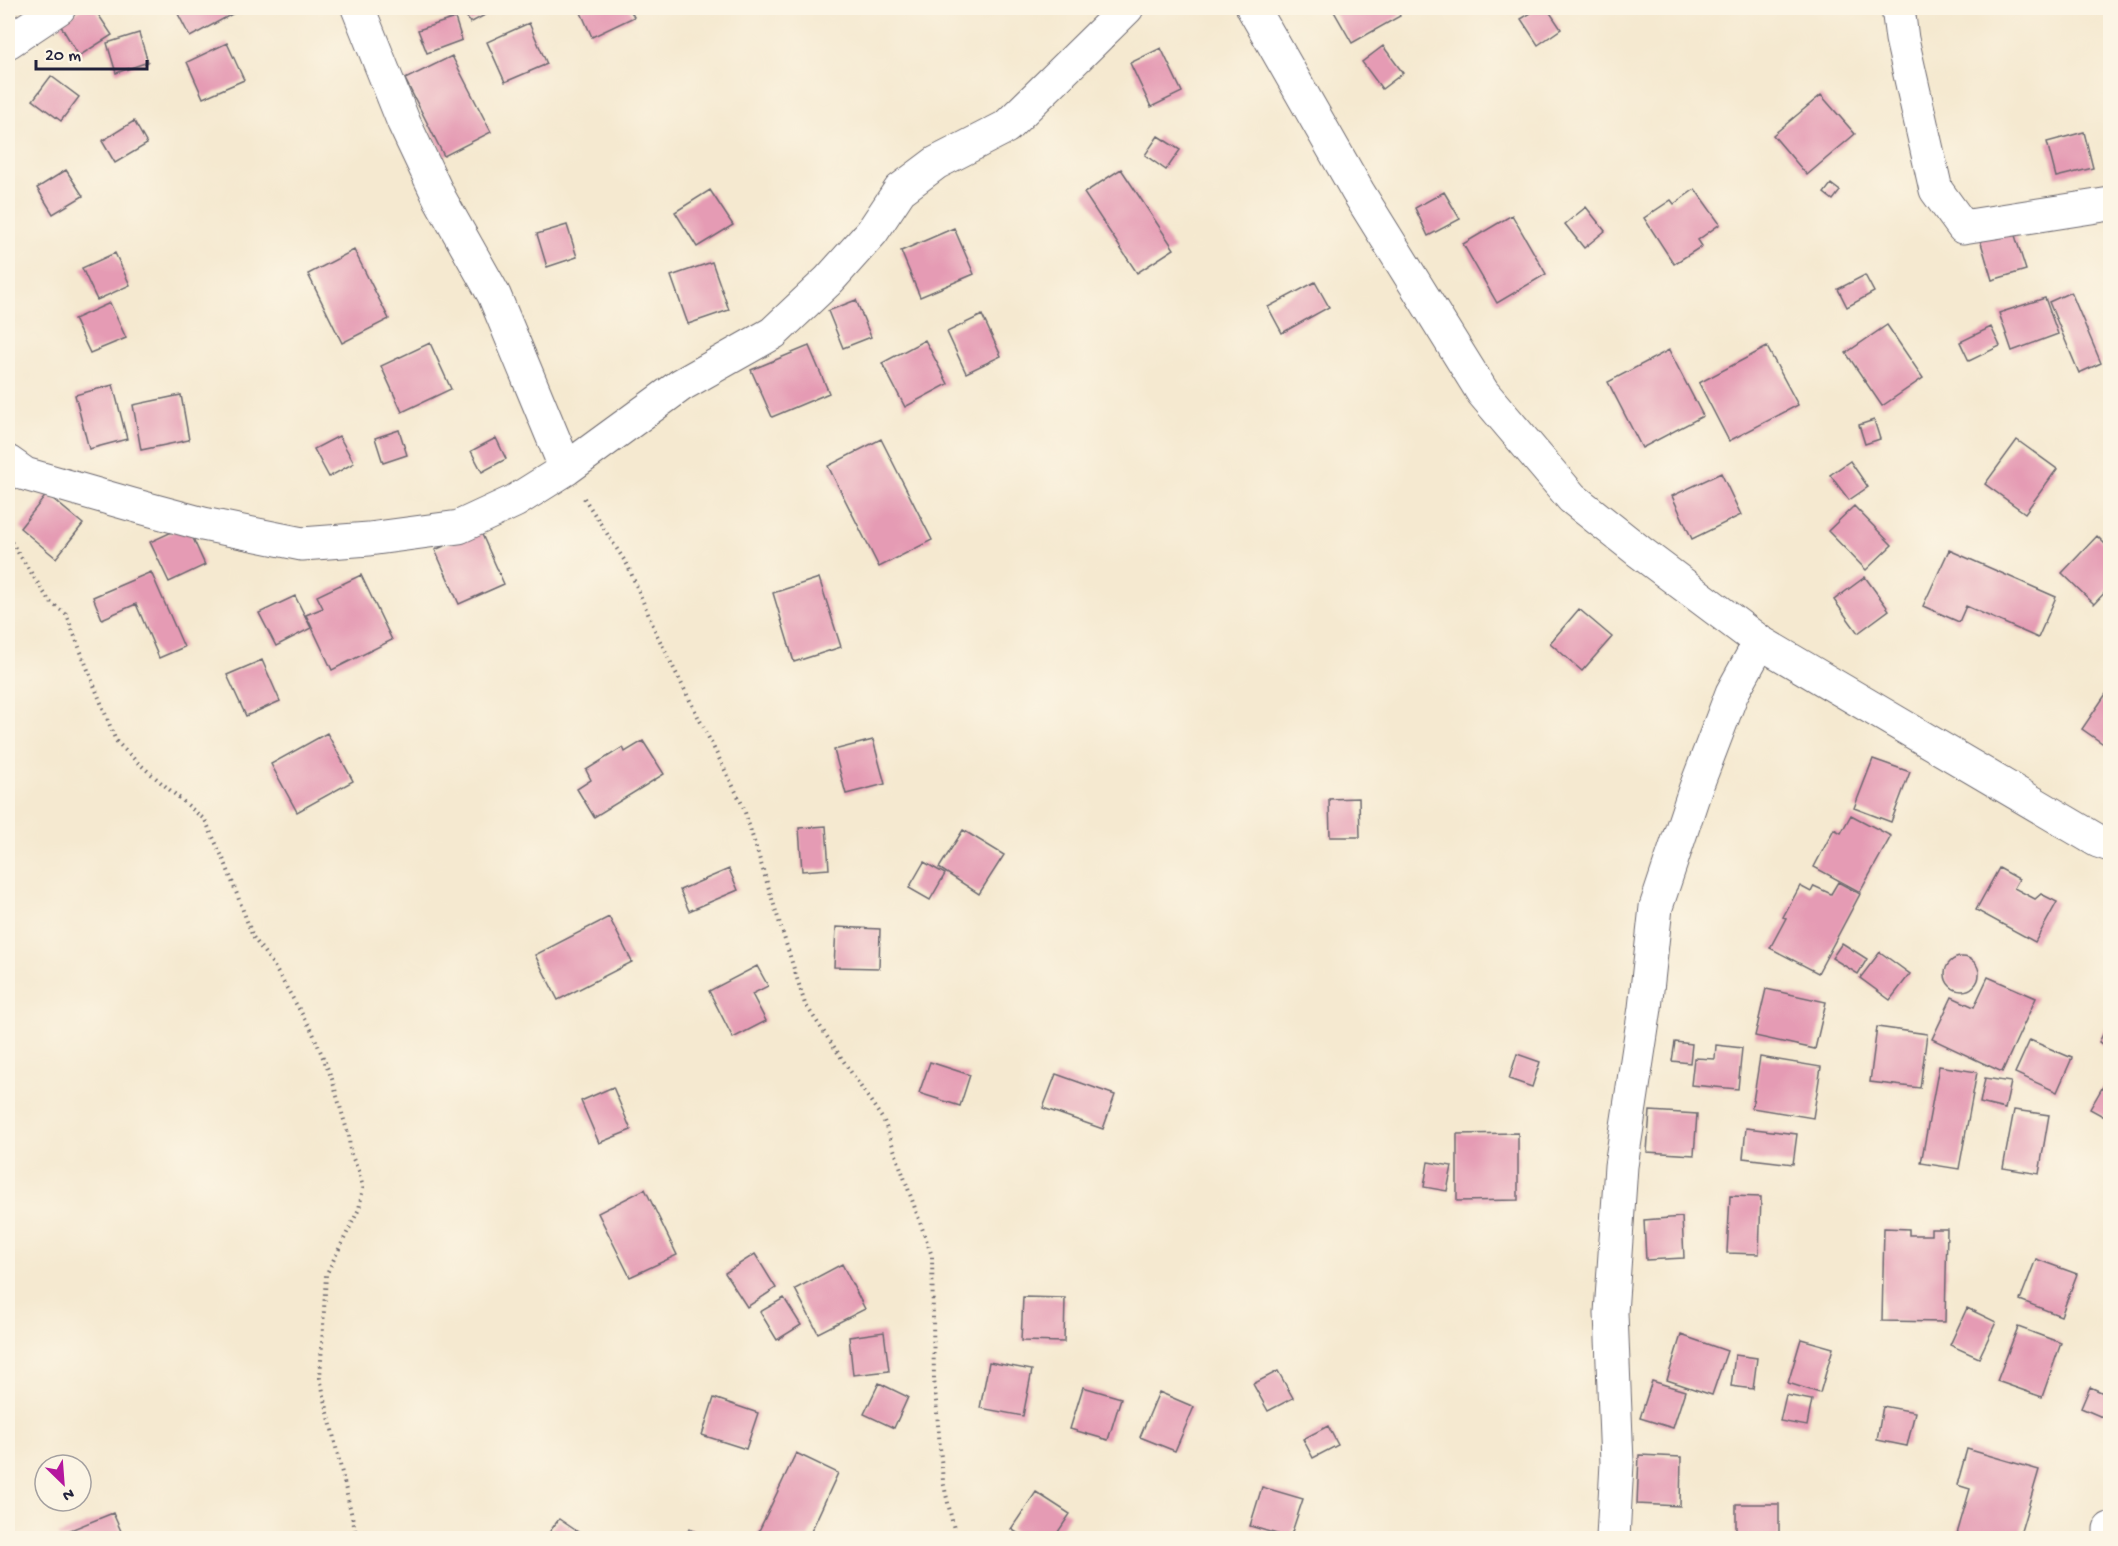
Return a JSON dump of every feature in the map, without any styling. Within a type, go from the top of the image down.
[{"type":"street","points":[[8,42],[59,8]]},
{"type":"street","points":[[358,8],[404,123],[440,199],[494,296],[566,469]]},
{"type":"street","points":[[8,462],[26,474],[133,505],[204,524],[302,544],[369,539],[459,527],[515,501],[566,469],[681,386],[773,333],[829,280],[872,232],[900,190],[936,163],[1006,127],[1127,8]]},
{"type":"street","points":[[1253,8],[1358,192],[1483,393],[1572,498],[1760,642],[2098,841],[2110,845]]},
{"type":"street","points":[[1898,8],[1902,39],[1936,189],[1964,227],[2110,204]]},
{"type":"street","points":[[1613,1539],[1617,1462],[1611,1302],[1621,1166],[1645,1008],[1656,907],[1695,790],[1732,693],[1760,642]]},
{"type":"street","points":[[2110,1529],[2110,1539]]},
{"type":"path","points":[[566,469],[628,566],[657,635],[743,806],[805,1004],[884,1121],[932,1256],[935,1390],[943,1481],[956,1539]]},
{"type":"path","points":[[8,537],[50,602],[66,614],[116,741],[135,761],[205,820],[226,865],[253,938],[272,963],[312,1031],[332,1079],[349,1137],[350,1152],[363,1188],[359,1209],[326,1275],[320,1378],[357,1539]]},
{"type":"building","points":[[84,8],[94,8],[112,35],[79,56],[59,23]]},
{"type":"building","points":[[175,8],[233,8],[236,12],[190,37]]},
{"type":"building","points":[[462,8],[498,8],[470,23]]},
{"type":"building","points":[[579,8],[629,8],[634,17],[592,37]]},
{"type":"building","points":[[1332,8],[1396,8],[1400,16],[1352,43]]},
{"type":"building","points":[[1539,8],[1547,8],[1561,29],[1538,45],[1521,19]]},
{"type":"building","points":[[455,18],[462,40],[427,53],[418,30]]},
{"type":"building","points":[[529,23],[547,64],[505,82],[487,42]]},
{"type":"building","points":[[139,33],[148,62],[116,73],[107,43]]},
{"type":"building","points":[[227,43],[244,80],[203,98],[187,62]]},
{"type":"building","points":[[1383,46],[1403,73],[1382,89],[1362,62]]},
{"type":"building","points":[[1161,48],[1182,92],[1151,107],[1130,63]]},
{"type":"building","points":[[452,56],[491,132],[444,156],[405,79]]},
{"type":"building","points":[[51,76],[79,97],[61,121],[33,100]]},
{"type":"building","points":[[1821,95],[1855,134],[1807,175],[1773,135]]},
{"type":"building","points":[[134,121],[147,144],[115,163],[102,141]]},
{"type":"building","points":[[2084,132],[2093,168],[2056,177],[2047,142]]},
{"type":"building","points":[[1158,136],[1180,150],[1166,170],[1145,155]]},
{"type":"building","points":[[1121,169],[1174,249],[1137,273],[1084,193]]},
{"type":"building","points":[[66,170],[83,196],[53,214],[37,188]]},
{"type":"building","points":[[1831,184],[1840,191],[1833,200],[1824,193]]},
{"type":"building","points":[[1695,189],[1720,224],[1698,240],[1702,246],[1674,264],[1644,218],[1671,200],[1674,204]]},
{"type":"building","points":[[710,190],[733,225],[697,247],[675,212]]},
{"type":"building","points":[[1444,192],[1460,219],[1428,236],[1415,208]]},
{"type":"building","points":[[1586,207],[1605,231],[1584,248],[1565,224]]},
{"type":"building","points":[[1512,215],[1546,274],[1497,303],[1463,244]]},
{"type":"building","points":[[567,225],[577,257],[547,267],[537,234]]},
{"type":"building","points":[[2012,226],[2026,270],[1992,280],[1979,236]]},
{"type":"building","points":[[954,228],[974,274],[920,297],[901,251]]},
{"type":"building","points":[[354,250],[389,319],[342,343],[308,274]]},
{"type":"building","points":[[115,253],[130,285],[97,300],[82,268]]},
{"type":"building","points":[[712,262],[729,310],[688,324],[671,276]]},
{"type":"building","points":[[1865,275],[1874,292],[1847,307],[1838,289]]},
{"type":"building","points":[[1315,282],[1329,307],[1282,333],[1268,307]]},
{"type":"building","points":[[2071,292],[2101,363],[2079,373],[2049,302]]},
{"type":"building","points":[[2045,298],[2058,334],[2012,351],[1999,313]]},
{"type":"building","points":[[856,300],[871,337],[843,348],[828,311]]},
{"type":"building","points":[[110,303],[126,338],[90,353],[74,319]]},
{"type":"building","points":[[982,315],[1001,356],[966,373],[947,332]]},
{"type":"building","points":[[1887,325],[1923,378],[1882,406],[1846,353]]},
{"type":"building","points":[[1991,327],[2000,346],[1969,361],[1960,342]]},
{"type":"building","points":[[925,340],[948,384],[905,407],[882,363]]},
{"type":"building","points":[[430,343],[451,389],[402,412],[381,366]]},
{"type":"building","points":[[809,346],[829,393],[772,417],[751,370]]},
{"type":"building","points":[[1767,347],[1798,405],[1729,441],[1699,383]]},
{"type":"building","points":[[1669,350],[1703,416],[1642,448],[1608,382]]},
{"type":"building","points":[[113,385],[127,439],[89,449],[75,395]]},
{"type":"building","points":[[181,395],[189,440],[141,450],[133,405]]},
{"type":"building","points":[[1874,420],[1880,439],[1865,444],[1859,425]]},
{"type":"building","points":[[399,430],[407,455],[383,463],[375,438]]},
{"type":"building","points":[[339,436],[354,463],[329,477],[314,449]]},
{"type":"building","points":[[496,438],[506,459],[482,472],[471,451]]},
{"type":"building","points":[[881,439],[932,540],[879,567],[828,466]]},
{"type":"building","points":[[2017,440],[2057,469],[2025,513],[1985,484]]},
{"type":"building","points":[[1850,461],[1868,487],[1849,500],[1830,475]]},
{"type":"building","points":[[1721,473],[1741,515],[1692,539],[1672,496]]},
{"type":"building","points":[[47,494],[83,524],[56,558],[20,528]]},
{"type":"building","points":[[1854,506],[1892,545],[1866,570],[1828,531]]},
{"type":"building","points":[[187,525],[205,565],[169,582],[150,542]]},
{"type":"building","points":[[480,530],[504,584],[459,604],[435,550]]},
{"type":"building","points":[[2097,536],[2110,549],[2110,587],[2094,604],[2062,573]]},
{"type":"building","points":[[1949,550],[2056,597],[2038,638],[1966,606],[1959,622],[1923,606]]},
{"type":"building","points":[[151,572],[184,647],[159,658],[136,604],[102,619],[93,597]]},
{"type":"building","points":[[361,575],[392,640],[332,670],[306,615],[323,608],[317,596]]},
{"type":"building","points":[[1865,577],[1889,610],[1858,633],[1834,600]]},
{"type":"building","points":[[819,578],[841,647],[794,662],[773,593]]},
{"type":"building","points":[[295,596],[311,628],[276,646],[259,613]]},
{"type":"building","points":[[1579,609],[1612,637],[1582,671],[1550,643]]},
{"type":"building","points":[[262,660],[280,701],[246,716],[227,675]]},
{"type":"building","points":[[2110,688],[2110,737],[2105,745],[2082,729]]},
{"type":"building","points":[[327,733],[353,781],[297,812],[271,764]]},
{"type":"building","points":[[873,740],[885,784],[846,794],[834,750]]},
{"type":"building","points":[[643,741],[664,774],[594,817],[577,789],[591,780],[586,770],[623,747],[625,752]]},
{"type":"building","points":[[1873,759],[1910,772],[1891,822],[1854,808]]},
{"type":"building","points":[[1359,798],[1360,837],[1330,837],[1329,799]]},
{"type":"building","points":[[1851,815],[1891,836],[1860,892],[1814,867],[1834,829],[1841,833]]},
{"type":"building","points":[[826,826],[829,869],[802,871],[799,828]]},
{"type":"building","points":[[963,830],[1004,855],[979,894],[939,868]]},
{"type":"building","points":[[924,862],[945,874],[930,900],[909,888]]},
{"type":"building","points":[[1999,868],[2019,879],[2014,888],[2035,899],[2041,894],[2057,902],[2035,942],[1976,910]]},
{"type":"building","points":[[729,869],[738,890],[689,911],[680,890]]},
{"type":"building","points":[[1838,882],[1860,894],[1818,973],[1770,948],[1786,918],[1783,917],[1800,886],[1811,892],[1814,886],[1831,894]]},
{"type":"building","points":[[609,917],[632,962],[558,1000],[535,955]]},
{"type":"building","points":[[836,927],[880,929],[879,968],[834,967]]},
{"type":"building","points":[[1842,943],[1867,959],[1858,974],[1832,958]]},
{"type":"building","points":[[1880,952],[1910,974],[1890,1000],[1860,978]]},
{"type":"building","points":[[1962,957],[1974,962],[1979,974],[1974,986],[1962,991],[1950,986],[1945,974],[1950,962]]},
{"type":"building","points":[[757,966],[768,986],[752,994],[766,1021],[733,1038],[709,991]]},
{"type":"building","points":[[1988,977],[2036,998],[2002,1072],[1932,1039],[1952,997],[1974,1007]]},
{"type":"building","points":[[1766,989],[1826,1002],[1815,1049],[1755,1036]]},
{"type":"building","points":[[2110,1021],[2110,1049],[2099,1042]]},
{"type":"building","points":[[1877,1027],[1927,1034],[1920,1088],[1870,1082]]},
{"type":"building","points":[[2030,1040],[2072,1058],[2057,1092],[2015,1073]]},
{"type":"building","points":[[1675,1042],[1692,1044],[1690,1063],[1672,1061]]},
{"type":"building","points":[[1716,1045],[1742,1048],[1738,1089],[1691,1085],[1694,1058],[1715,1059]]},
{"type":"building","points":[[1517,1054],[1540,1062],[1532,1087],[1509,1079]]},
{"type":"building","points":[[1760,1057],[1821,1067],[1813,1118],[1752,1108]]},
{"type":"building","points":[[930,1062],[970,1075],[960,1106],[919,1093]]},
{"type":"building","points":[[1939,1066],[1977,1072],[1959,1169],[1921,1163]]},
{"type":"building","points":[[1056,1074],[1115,1095],[1103,1129],[1043,1108]]},
{"type":"building","points":[[2110,1077],[2110,1120],[2090,1109]]},
{"type":"building","points":[[1985,1078],[2011,1082],[2005,1109],[1980,1103]]},
{"type":"building","points":[[613,1087],[631,1130],[599,1143],[581,1101]]},
{"type":"building","points":[[2014,1110],[2049,1115],[2039,1174],[2003,1168]]},
{"type":"building","points":[[1650,1111],[1697,1114],[1694,1155],[1647,1152]]},
{"type":"building","points":[[1746,1128],[1797,1134],[1793,1164],[1743,1158]]},
{"type":"building","points":[[1518,1133],[1518,1200],[1457,1201],[1457,1134]]},
{"type":"building","points":[[1428,1162],[1452,1166],[1447,1191],[1424,1187]]},
{"type":"building","points":[[645,1189],[677,1255],[630,1277],[598,1213]]},
{"type":"building","points":[[1730,1196],[1761,1197],[1759,1254],[1727,1253]]},
{"type":"building","points":[[1682,1217],[1684,1258],[1646,1260],[1644,1220]]},
{"type":"building","points":[[1884,1228],[1909,1229],[1909,1235],[1931,1235],[1931,1229],[1947,1229],[1945,1322],[1882,1321]]},
{"type":"building","points":[[755,1254],[776,1288],[747,1307],[725,1273]]},
{"type":"building","points":[[2036,1259],[2077,1274],[2061,1316],[2020,1300]]},
{"type":"building","points":[[842,1264],[865,1309],[818,1333],[795,1289]]},
{"type":"building","points":[[1023,1297],[1065,1298],[1064,1342],[1021,1341]]},
{"type":"building","points":[[784,1298],[801,1325],[777,1340],[760,1312]]},
{"type":"building","points":[[1967,1308],[1996,1322],[1979,1358],[1950,1345]]},
{"type":"building","points":[[2018,1327],[2061,1343],[2042,1397],[1997,1381]]},
{"type":"building","points":[[884,1332],[889,1371],[853,1375],[849,1337]]},
{"type":"building","points":[[1681,1335],[1727,1351],[1712,1395],[1667,1380]]},
{"type":"building","points":[[1801,1339],[1833,1348],[1820,1393],[1788,1383]]},
{"type":"building","points":[[1735,1355],[1757,1358],[1753,1389],[1731,1386]]},
{"type":"building","points":[[989,1362],[1032,1370],[1023,1416],[980,1408]]},
{"type":"building","points":[[1278,1371],[1293,1398],[1268,1411],[1253,1384]]},
{"type":"building","points":[[1652,1381],[1685,1391],[1673,1428],[1640,1418]]},
{"type":"building","points":[[879,1383],[908,1397],[894,1428],[864,1414]]},
{"type":"building","points":[[1083,1387],[1121,1398],[1108,1440],[1070,1429]]},
{"type":"building","points":[[2090,1387],[2110,1396],[2102,1417],[2081,1408]]},
{"type":"building","points":[[1159,1392],[1194,1407],[1175,1451],[1140,1437]]},
{"type":"building","points":[[1786,1395],[1812,1400],[1807,1426],[1780,1421]]},
{"type":"building","points":[[714,1398],[758,1413],[746,1449],[702,1435]]},
{"type":"building","points":[[1883,1406],[1915,1412],[1907,1446],[1877,1440]]},
{"type":"building","points":[[1328,1426],[1338,1445],[1313,1458],[1303,1439]]},
{"type":"building","points":[[1967,1449],[2039,1470],[2019,1538],[1974,1538],[1957,1534],[1970,1489],[1957,1485]]},
{"type":"building","points":[[796,1453],[838,1473],[808,1538],[764,1538],[757,1535]]},
{"type":"building","points":[[1639,1455],[1681,1457],[1680,1506],[1637,1504]]},
{"type":"building","points":[[1262,1487],[1303,1499],[1290,1538],[1250,1526]]},
{"type":"building","points":[[1036,1492],[1070,1514],[1054,1538],[1025,1538],[1011,1529]]},
{"type":"building","points":[[1736,1504],[1779,1504],[1779,1538],[1736,1538]]},
{"type":"building","points":[[113,1513],[124,1538],[60,1538],[58,1535]]},
{"type":"building","points":[[559,1519],[587,1538],[545,1538]]},
{"type":"building","points":[[690,1528],[704,1538],[683,1538]]}]
